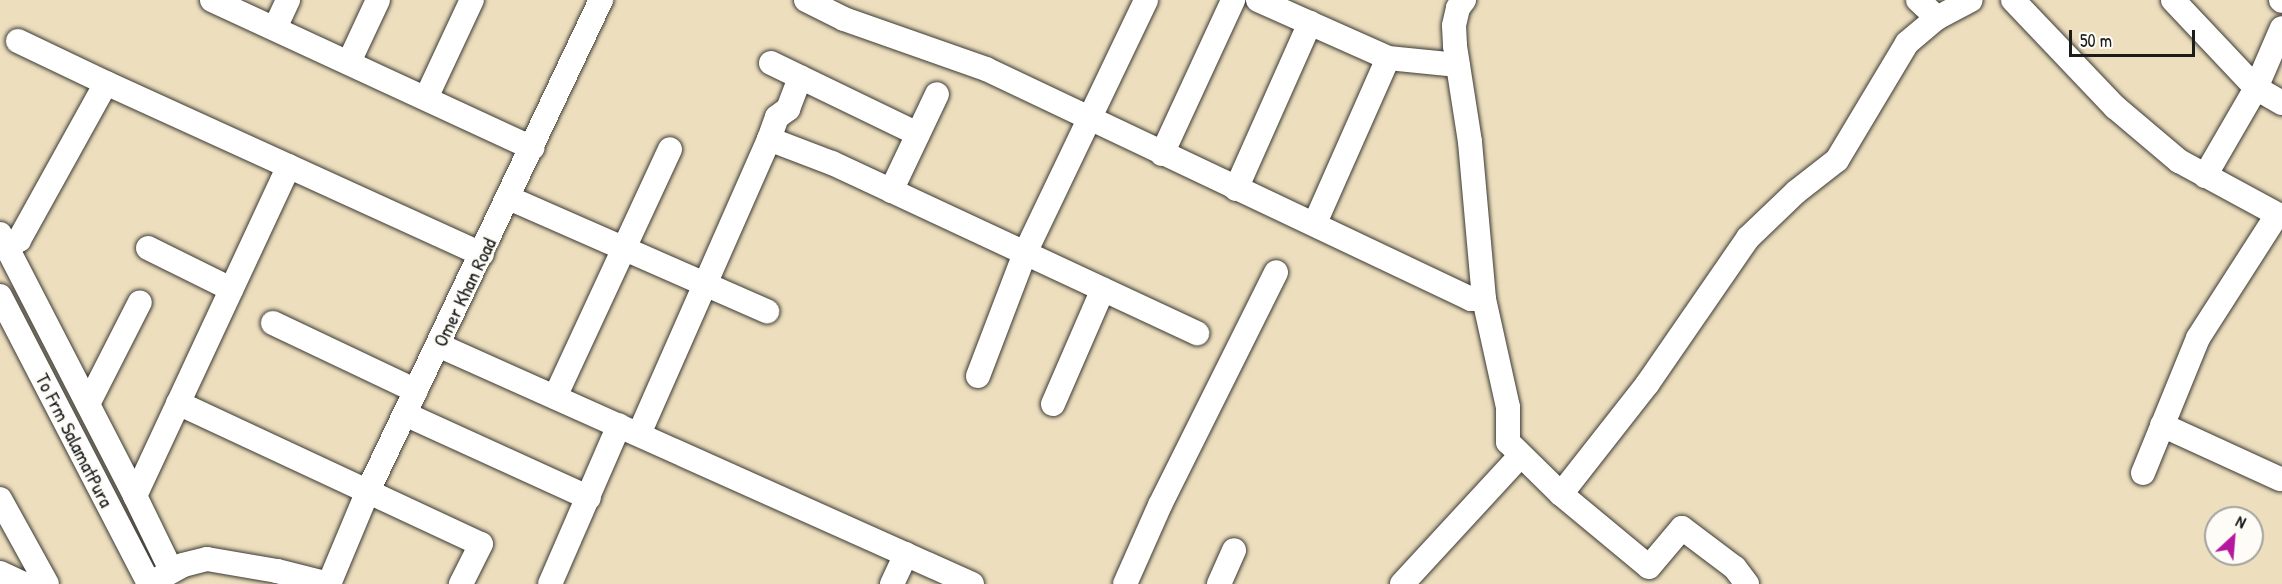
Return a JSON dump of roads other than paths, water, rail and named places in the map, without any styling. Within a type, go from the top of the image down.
[{"type":"street","points":[[212,0],[532,148]]},
{"type":"street","points":[[275,28],[288,0]]},
{"type":"street","points":[[349,62],[378,0]]},
{"type":"street","points":[[426,98],[472,0]]},
{"type":"street","name":"Omer Khan Road","points":[[329,584],[367,493],[601,0]]},
{"type":"street","points":[[806,0],[844,19],[986,69],[1236,189],[1315,223],[1471,299],[1484,299]]},
{"type":"street","points":[[978,376],[1025,253],[1146,0]]},
{"type":"street","points":[[1162,154],[1233,0]]},
{"type":"street","points":[[1257,0],[1388,58],[1458,65]]},
{"type":"street","points":[[1464,0],[1458,8],[1454,26],[1470,142],[1484,299],[1508,407],[1508,442],[1561,494],[1653,576],[1682,528],[1735,568],[1747,584]]},
{"type":"street","points":[[1918,0],[1937,18]]},
{"type":"street","points":[[1561,494],[1648,382],[1748,238],[1796,192],[1837,160],[1907,43],[1937,18],[1971,0]]},
{"type":"street","points":[[2013,0],[2115,107],[2179,161],[2279,216],[2198,338],[2142,473]]},
{"type":"street","points":[[2173,0],[2256,88],[2282,103]]},
{"type":"street","points":[[1236,189],[1310,23]]},
{"type":"street","points":[[2205,176],[2256,88],[2282,28]]},
{"type":"street","points":[[18,41],[482,254]]},
{"type":"street","points":[[1315,223],[1388,58]]},
{"type":"street","points":[[771,63],[918,134]]},
{"type":"street","points":[[550,584],[589,498],[629,430],[705,284],[777,117],[788,109],[800,77]]},
{"type":"street","points":[[106,83],[19,240],[6,259],[88,405],[171,570]]},
{"type":"street","points":[[891,190],[937,94]]},
{"type":"street","points":[[769,139],[891,190],[1197,333]]},
{"type":"street","points":[[555,397],[670,149]]},
{"type":"street","points":[[135,496],[290,166]]},
{"type":"street","points":[[509,198],[767,311]]},
{"type":"street","points":[[148,248],[231,289]]},
{"type":"street","points":[[1125,584],[1160,505],[1276,272]]},
{"type":"street","points":[[1053,404],[1103,289]]},
{"type":"street","name":"To Frm SalamatPura","points":[[0,296],[150,584]]},
{"type":"street","points":[[88,405],[140,302]]},
{"type":"street","points":[[273,323],[416,391]]},
{"type":"street","points":[[438,345],[970,584]]},
{"type":"street","points":[[178,403],[367,493],[481,544],[461,584]]},
{"type":"street","points":[[405,414],[589,498]]},
{"type":"street","points":[[2162,425],[2280,479]]},
{"type":"street","points":[[1402,584],[1520,456]]},
{"type":"street","points":[[1,501],[47,584]]},
{"type":"street","points":[[1219,584],[1234,550]]},
{"type":"street","points":[[892,584],[906,554]]},
{"type":"street","points":[[150,584],[171,570],[207,559],[268,569],[329,584]]},
{"type":"street","points":[[0,573],[24,584]]}]
